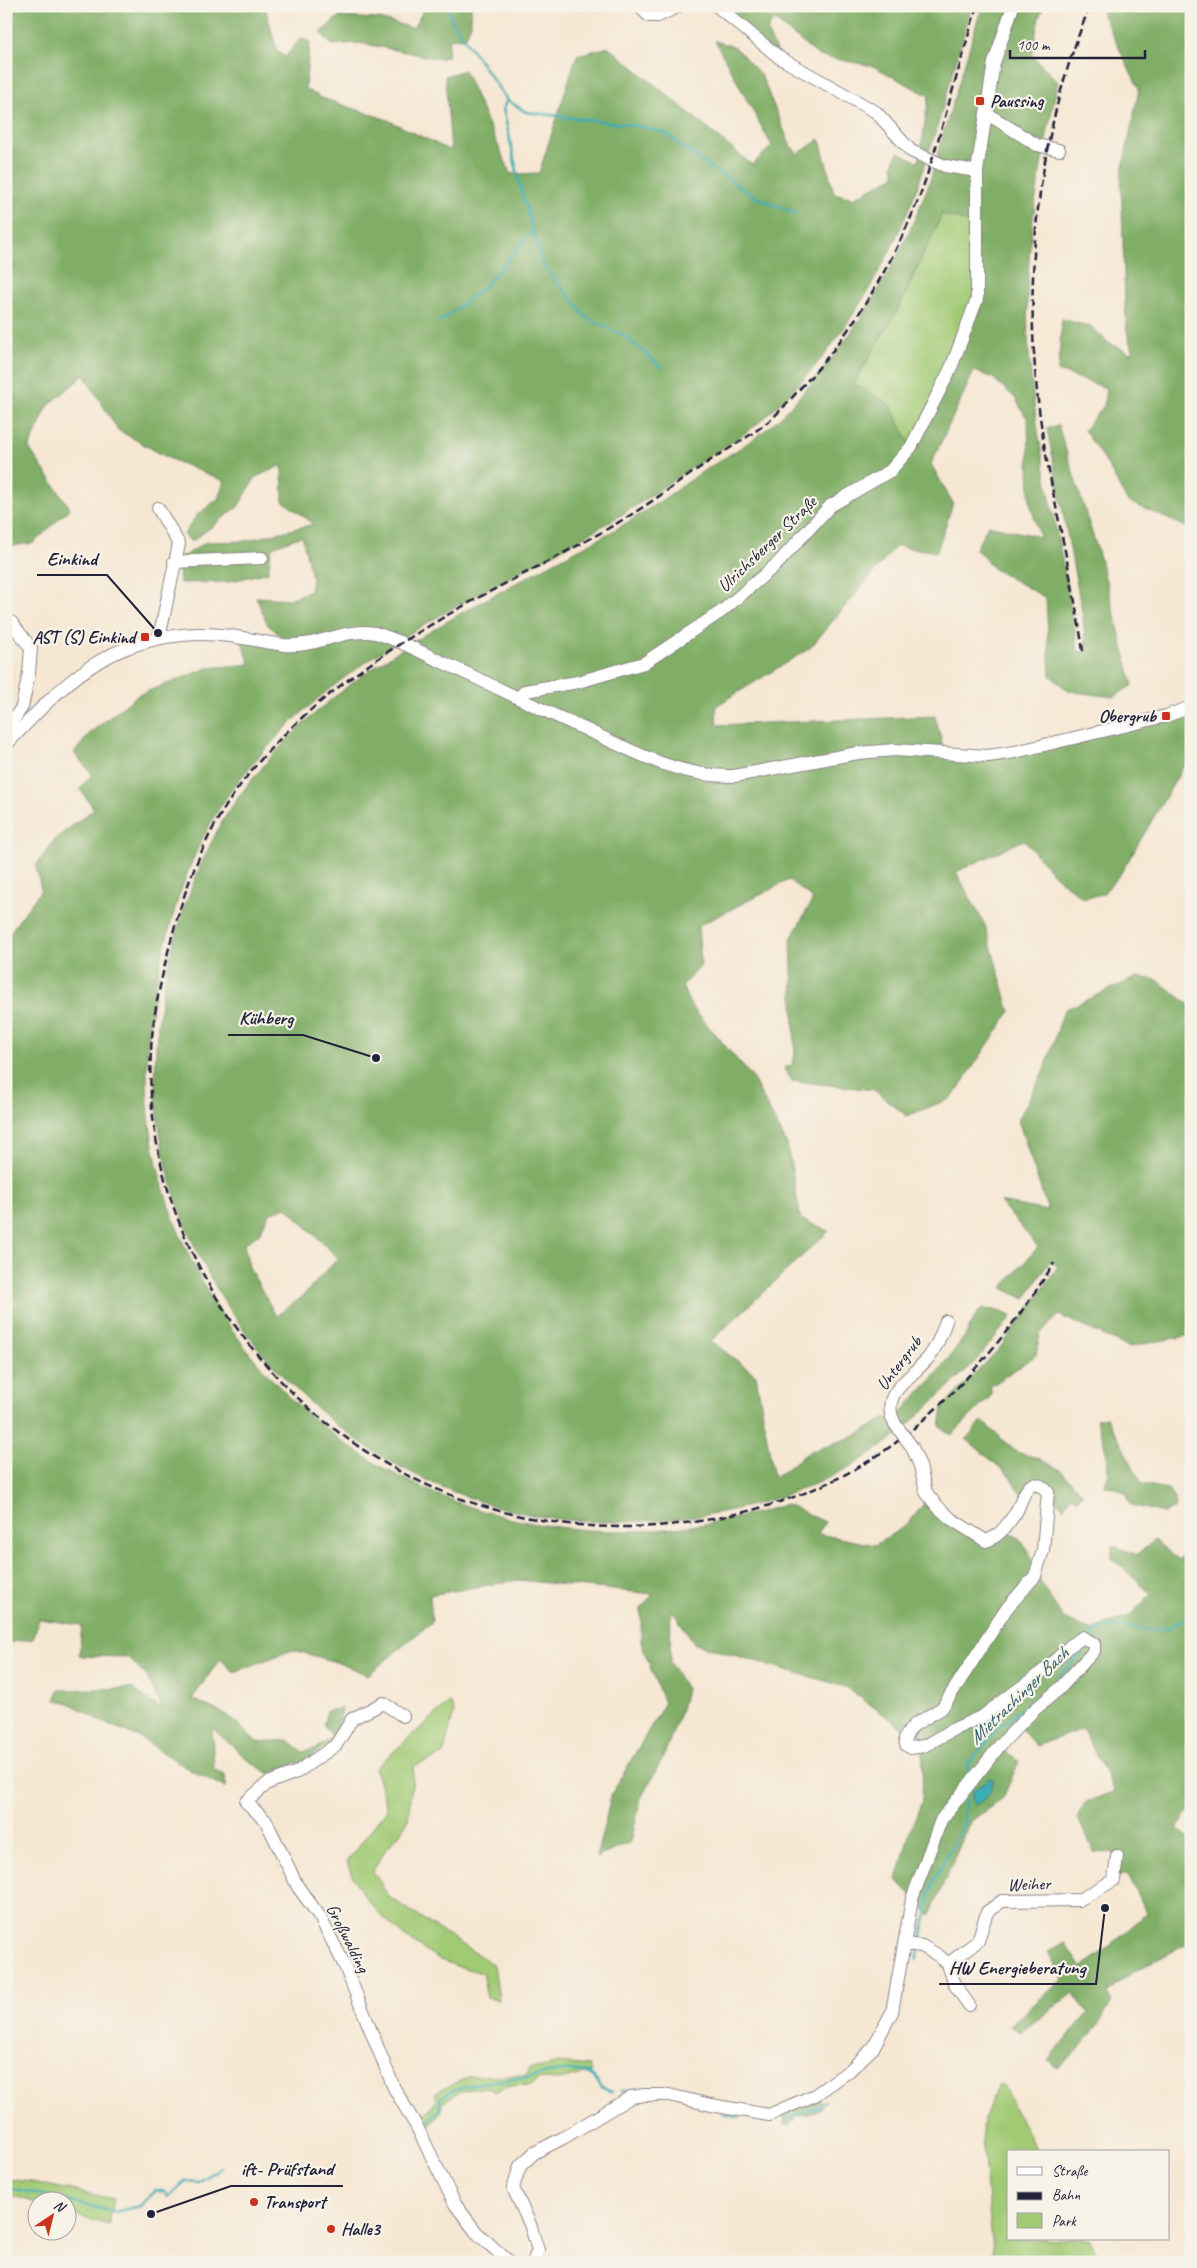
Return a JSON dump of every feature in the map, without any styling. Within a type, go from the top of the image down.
[{"type":"street","points":[[639,6],[649,16],[658,16],[679,6]]},
{"type":"street","points":[[717,6],[780,58],[876,112],[912,151],[945,166],[977,171]]},
{"type":"street","name":"Ulrichsberger Straße","points":[[518,698],[524,691],[578,682],[644,663],[722,612],[778,563],[830,506],[890,471],[912,447],[951,368],[977,299],[977,171],[994,63],[1013,6]]},
{"type":"street","points":[[986,113],[1037,145],[1059,150]]},
{"type":"street","points":[[158,508],[179,544],[160,638]]},
{"type":"street","points":[[174,562],[262,558]]},
{"type":"street","points":[[6,622],[11,622],[31,648],[29,673],[22,706],[6,731]]},
{"type":"street","points":[[6,745],[35,714],[84,670],[104,657],[126,647],[160,638],[210,634],[287,645],[304,644],[365,632],[385,636],[664,764],[684,771],[721,777],[858,753],[895,750],[988,756],[1015,752],[1157,718],[1191,707]]},
{"type":"street","name":"Untergrub","points":[[913,1945],[912,1899],[941,1820],[1001,1744],[1087,1661],[1094,1651],[1088,1640],[1070,1646],[1048,1667],[982,1716],[954,1728],[924,1746],[910,1748],[906,1745],[905,1738],[914,1725],[942,1708],[1008,1608],[1035,1576],[1044,1550],[1048,1492],[1034,1485],[1029,1487],[1024,1492],[1016,1513],[996,1538],[986,1541],[952,1519],[936,1505],[926,1492],[920,1466],[912,1447],[895,1424],[889,1411],[892,1395],[935,1349],[946,1321]]},
{"type":"street","name":"Großwalding","points":[[403,1716],[383,1703],[352,1720],[336,1745],[297,1772],[268,1783],[246,1802],[266,1820],[298,1887],[320,1917],[344,1964],[394,2088],[418,2129],[455,2204],[476,2232],[509,2262]]},
{"type":"street","name":"Weiher","points":[[948,1964],[978,1941],[987,1912],[1002,1901],[1079,1900],[1114,1880],[1117,1856]]},
{"type":"street","points":[[533,2262],[538,2250],[530,2224],[513,2188],[520,2166],[534,2153],[563,2138],[631,2097],[669,2095],[711,2105],[769,2114],[815,2095],[856,2064],[873,2048],[892,2012],[913,1945],[939,1956],[948,1964],[955,1986],[969,2004]]},
{"type":"green space","points":[[6,6],[265,6],[277,51],[285,57],[301,38],[310,42],[305,89],[322,98],[388,120],[451,151],[445,76],[464,70],[511,174],[539,173],[577,55],[609,47],[752,165],[772,146],[715,41],[735,47],[761,75],[790,145],[798,154],[820,139],[834,193],[853,198],[895,176],[893,164],[898,152],[919,162],[929,96],[873,66],[819,56],[773,19],[767,32],[780,58],[721,6],[972,6],[933,141],[900,230],[877,275],[850,319],[822,358],[798,384],[753,427],[636,506],[432,620],[386,648],[301,713],[263,752],[237,783],[219,808],[206,831],[186,876],[171,921],[160,964],[150,1019],[147,1073],[148,1100],[155,1155],[168,1203],[186,1249],[209,1293],[236,1335],[267,1373],[302,1408],[340,1440],[382,1467],[430,1491],[479,1510],[529,1522],[580,1529],[631,1531],[683,1527],[735,1518],[787,1504],[825,1522],[818,1534],[875,1545],[908,1524],[929,1497],[975,1536],[1008,1532],[1019,1538],[1029,1552],[1037,1575],[1045,1590],[1064,1619],[1091,1630],[1131,1615],[1151,1594],[1112,1558],[1112,1545],[1137,1555],[1154,1540],[1179,1560],[1191,1544],[1191,1808],[1177,1829],[1191,1839],[1191,1942],[1133,1972],[1107,1993],[1112,2002],[1100,2021],[1081,2046],[1057,2068],[1048,2060],[1088,2013],[1073,1993],[1021,2032],[1009,2026],[1063,1979],[1048,1952],[1065,1942],[1081,1968],[1110,1946],[1147,1913],[1126,1873],[1117,1878],[1121,1857],[1111,1853],[1094,1852],[1077,1817],[1086,1802],[1115,1791],[1083,1729],[1036,1746],[1020,1728],[1000,1747],[1019,1761],[1003,1798],[970,1822],[930,1915],[897,1880],[910,1831],[922,1801],[923,1747],[910,1748],[908,1732],[846,1687],[695,1644],[671,1609],[670,1662],[686,1689],[680,1713],[663,1758],[641,1798],[631,1842],[596,1858],[612,1793],[664,1704],[641,1642],[641,1608],[653,1594],[518,1580],[430,1595],[432,1622],[368,1675],[336,1662],[293,1650],[234,1672],[220,1659],[192,1699],[229,1716],[257,1742],[289,1740],[303,1752],[317,1748],[333,1737],[323,1725],[327,1711],[342,1708],[337,1736],[300,1766],[298,1762],[270,1774],[253,1764],[212,1728],[214,1770],[225,1774],[226,1788],[190,1770],[141,1738],[103,1722],[69,1703],[56,1700],[58,1690],[132,1688],[163,1710],[147,1677],[127,1657],[79,1656],[82,1625],[39,1619],[33,1639],[6,1643],[6,938],[41,890],[36,866],[55,839],[94,809],[80,789],[92,774],[74,753],[91,732],[138,695],[208,668],[250,664],[241,639],[288,648],[356,639],[287,641],[268,625],[256,597],[289,599],[310,591],[312,578],[302,536],[272,547],[268,572],[228,582],[180,583],[178,560],[206,542],[245,541],[314,524],[283,501],[282,465],[256,477],[238,507],[191,542],[184,534],[197,515],[218,499],[224,481],[168,458],[118,430],[84,375],[48,406],[29,448],[70,508],[34,543],[6,547]]},
{"type":"green space","points":[[421,6],[471,6],[471,24],[466,37],[449,39],[448,56],[440,59],[360,43],[332,45],[321,33],[338,17],[379,19],[413,28],[422,13]]},
{"type":"green space","points":[[982,6],[1045,6],[1039,17],[1032,55],[1058,82],[1038,183],[1030,249],[1027,318],[1033,391],[1044,466],[1078,652],[1087,651],[1082,612],[1047,428],[1058,425],[1100,558],[1133,685],[1114,697],[1068,691],[1050,675],[1046,598],[994,569],[976,549],[988,525],[1040,537],[1030,503],[1028,420],[1015,398],[993,378],[974,371],[931,464],[953,503],[937,552],[896,546],[810,648],[716,706],[717,725],[935,716],[945,754],[988,756],[1191,707],[1191,754],[1121,873],[1103,894],[1083,898],[1055,876],[1024,840],[956,872],[985,925],[1010,1012],[952,1098],[907,1116],[874,1090],[792,1081],[784,1068],[792,1065],[795,1055],[791,939],[813,899],[789,880],[698,926],[701,966],[682,986],[691,1006],[752,1077],[787,1144],[801,1219],[829,1231],[711,1341],[756,1375],[774,1478],[809,1452],[857,1435],[888,1417],[898,1434],[873,1453],[816,1483],[786,1495],[755,1504],[691,1517],[630,1522],[568,1520],[538,1516],[467,1497],[400,1467],[339,1427],[285,1378],[238,1322],[201,1259],[174,1191],[158,1119],[155,1082],[156,1044],[168,967],[190,892],[221,824],[239,797],[272,756],[302,725],[334,697],[368,671],[441,625],[610,533],[646,510],[761,433],[779,418],[802,393],[845,341],[864,313],[898,255],[912,225],[930,180]],"holes":[[[942,214],[977,225],[977,299],[911,446],[890,405],[854,383],[898,309]],[[286,1207],[338,1258],[302,1297],[276,1316],[249,1267],[244,1244],[259,1234],[269,1214]]]},
{"type":"green space","points":[[1102,6],[1191,6],[1191,529],[1127,501],[1109,467],[1084,430],[1104,406],[1106,388],[1058,371],[1062,319],[1091,327],[1109,343],[1133,354],[1127,332],[1125,305],[1121,176],[1139,89],[1100,9]]},
{"type":"green space","points":[[942,214],[977,225],[977,299],[911,447],[854,383],[898,309]]},
{"type":"green space","points":[[1137,977],[1157,980],[1191,1006],[1191,1335],[1128,1347],[1059,1315],[1040,1334],[1036,1355],[990,1387],[992,1395],[952,1435],[940,1427],[943,1407],[999,1349],[1040,1294],[1058,1266],[1050,1261],[1025,1299],[1002,1288],[1038,1247],[1000,1202],[1048,1211],[1018,1120],[1046,1066],[1064,1010]]},
{"type":"green space","points":[[983,1309],[995,1310],[1012,1316],[977,1360],[902,1431],[898,1416],[939,1371],[965,1336],[977,1313]]},
{"type":"green space","points":[[1107,1417],[1142,1484],[1167,1489],[1174,1498],[1175,1508],[1164,1513],[1131,1505],[1126,1493],[1114,1487],[1104,1486],[1107,1478],[1108,1462],[1096,1419]]},
{"type":"green space","points":[[982,1421],[1016,1452],[1038,1458],[1060,1470],[1083,1494],[1078,1499],[1070,1496],[1064,1508],[1047,1489],[1019,1492],[1010,1476],[966,1439]]},
{"type":"green space","points":[[450,1702],[454,1712],[443,1755],[414,1766],[408,1820],[401,1832],[384,1852],[373,1871],[389,1897],[494,1965],[499,2000],[487,1998],[482,1973],[441,1960],[398,1931],[361,1891],[347,1861],[387,1809],[375,1768]]},
{"type":"green space","points":[[559,2063],[589,2066],[592,2072],[560,2080],[538,2079],[531,2085],[506,2086],[495,2092],[487,2087],[461,2091],[443,2102],[440,2113],[428,2126],[421,2119],[435,2102],[436,2092],[470,2076],[526,2075],[530,2069]]},
{"type":"green space","points":[[998,2084],[1003,2085],[1036,2150],[1007,2150],[1007,2240],[1091,2240],[1102,2262],[994,2262],[981,2127]]},
{"type":"green space","points":[[820,2098],[823,2107],[808,2115],[797,2116],[790,2126],[785,2125],[784,2117],[790,2112]]},
{"type":"green space","points":[[6,2179],[71,2190],[28,2190],[28,2200],[6,2194]]},
{"type":"green space","points":[[78,2192],[114,2199],[109,2225],[78,2216]]},
{"type":"water","points":[[989,1778],[993,1779],[990,1791],[982,1801],[975,1805],[971,1800],[973,1791]]},
{"type":"waterway","points":[[446,6],[453,23],[507,100],[526,112],[639,126],[665,133],[704,163],[755,197],[795,213]]},
{"type":"waterway","points":[[507,100],[503,108],[521,190],[543,265],[586,317],[625,336],[661,367]]},
{"type":"waterway","points":[[440,322],[484,287],[533,231]]},
{"type":"waterway","name":"Mietrachinger Bach","points":[[1090,1638],[1103,1628],[1121,1627],[1162,1630],[1191,1615]]},
{"type":"waterway","name":"Mietrachinger Bach","points":[[967,1780],[968,1764],[999,1727],[1051,1686],[1086,1645]]},
{"type":"waterway","name":"Mietrachinger Bach","points":[[921,1941],[932,1885],[964,1823],[965,1798]]},
{"type":"waterway","name":"Mietrachinger Bach","points":[[917,1960],[919,1949]]},
{"type":"waterway","name":"Mietrachinger Bach","points":[[421,2125],[439,2111],[441,2097],[461,2087],[482,2082],[577,2071],[590,2074],[600,2087],[612,2092]]},
{"type":"waterway","name":"Mietrachinger Bach","points":[[622,2091],[638,2090]]},
{"type":"waterway","name":"Mietrachinger Bach","points":[[785,2120],[819,2106],[825,2101]]},
{"type":"waterway","name":"Mietrachinger Bach","points":[[722,2113],[740,2117]]},
{"type":"waterway","name":"Mietrachinger Bach","points":[[78,2203],[115,2212],[140,2206],[156,2190],[165,2192],[168,2197],[185,2181],[198,2182],[221,2168]]},
{"type":"waterway","name":"Mietrachinger Bach","points":[[6,2187],[28,2192]]},
{"type":"railway","points":[[977,6],[923,187],[901,238],[874,290],[858,315],[824,362],[783,407],[753,433],[634,513],[583,543],[458,609],[356,674],[294,725],[265,754],[240,785],[210,834],[196,864],[179,912],[157,1002],[152,1037],[150,1077],[153,1118],[170,1196],[184,1234],[201,1271],[245,1339],[290,1391],[341,1434],[397,1470],[457,1497],[520,1516],[586,1526],[654,1526],[745,1512],[768,1506],[834,1480],[894,1444],[940,1405],[1002,1337],[1054,1263]]},
{"type":"railway","points":[[1083,651],[1044,444],[1037,389],[1033,333],[1033,277],[1044,166],[1055,112],[1071,58],[1090,6]]},
{"type":"place","name":"Paussing","points":[[980,101]]},
{"type":"place","name":"Einkind","points":[[158,633]]},
{"type":"place","name":"AST (S) Einkind","points":[[145,637]]},
{"type":"place","name":"Obergrub","points":[[1166,716]]},
{"type":"place","name":"Kühberg","points":[[376,1058]]},
{"type":"place","name":"HW Energieberatung","points":[[1105,1908]]},
{"type":"place","name":"Transport","points":[[254,2202]]},
{"type":"place","name":"ift- Prüfstand","points":[[151,2214]]},
{"type":"place","name":"Halle3","points":[[331,2229]]}]
